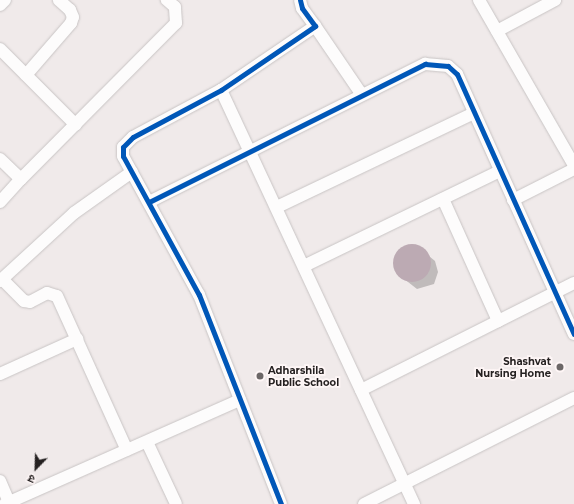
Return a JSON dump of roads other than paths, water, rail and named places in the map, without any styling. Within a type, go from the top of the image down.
[{"type":"street","points":[[0,5],[5,0]]},
{"type":"street","points":[[26,75],[71,23],[73,16],[70,10],[59,0]]},
{"type":"street","points":[[0,202],[176,23],[175,7],[167,0]]},
{"type":"street","points":[[300,0],[302,8],[362,95]]},
{"type":"street","points":[[479,0],[574,165]]},
{"type":"street","points":[[497,31],[555,0]]},
{"type":"street","points":[[281,504],[199,295],[123,156],[123,147],[133,137],[221,90],[315,26]]},
{"type":"street","points":[[0,49],[76,125]]},
{"type":"street","points":[[149,202],[424,64],[436,63],[448,66],[457,74],[574,334]]},
{"type":"street","points":[[221,90],[251,150],[414,504]]},
{"type":"street","points":[[277,206],[474,113]]},
{"type":"street","points":[[0,159],[21,179]]},
{"type":"street","points":[[513,200],[574,169]]},
{"type":"street","points":[[304,266],[500,171]]},
{"type":"street","points":[[127,450],[57,296],[47,293],[30,302],[24,301],[1,280],[74,213],[132,172]]},
{"type":"street","points":[[443,199],[498,321]]},
{"type":"street","points":[[362,390],[574,283]]},
{"type":"street","points":[[0,374],[77,339]]},
{"type":"street","points":[[364,504],[406,485],[574,398]]},
{"type":"street","points":[[0,481],[7,503],[240,400]]},
{"type":"street","points":[[147,442],[175,504]]},
{"type":"place","name":"Shashvat Nursing Home","points":[[560,367]]},
{"type":"place","name":"Adharshila Public School","points":[[260,376]]}]
